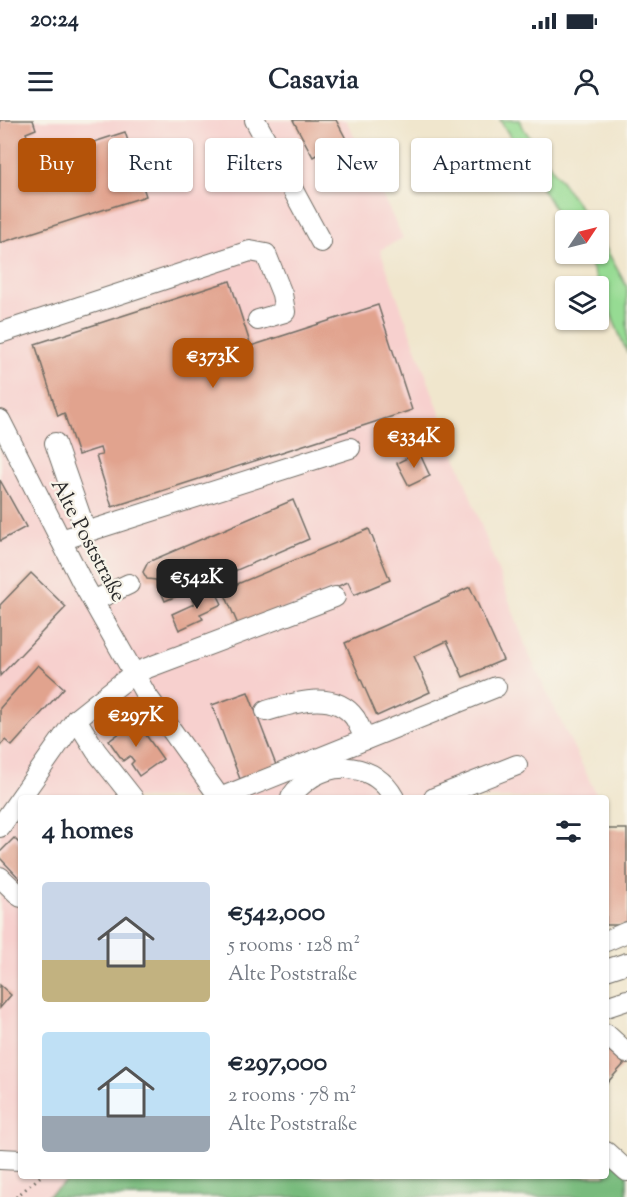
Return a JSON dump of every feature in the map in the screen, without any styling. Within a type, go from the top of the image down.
[{"type":"street","points":[[255,120],[321,242]]},
{"type":"street","points":[[0,333],[250,251],[266,254],[282,294],[285,312],[258,320]]},
{"type":"street","name":"Alte Poststraße","points":[[0,420],[93,601],[145,693],[218,795]]},
{"type":"street","points":[[55,443],[86,532]]},
{"type":"street","points":[[61,540],[350,448]]},
{"type":"street","points":[[93,601],[129,584]]},
{"type":"street","points":[[23,795],[76,719],[134,673],[335,597]]},
{"type":"street","points":[[227,795],[496,687]]},
{"type":"street","points":[[266,711],[295,702],[322,700],[337,704],[354,717],[366,739]]},
{"type":"street","points":[[76,719],[96,751],[131,795]]},
{"type":"street","points":[[442,795],[517,765]]},
{"type":"street","points":[[292,795],[313,775],[339,767],[366,771],[388,787],[392,795]]},
{"type":"street","points":[[0,828],[18,802]]},
{"type":"street","points":[[0,877],[18,894]]},
{"type":"street","points":[[609,940],[627,932]]},
{"type":"street","points":[[609,969],[627,963]]},
{"type":"street","points":[[609,1006],[627,1000]]},
{"type":"street","points":[[609,1037],[627,1053]]},
{"type":"street","points":[[609,1155],[627,1171]]},
{"type":"street","points":[[0,1159],[18,1160]]},
{"type":"path","points":[[16,1197],[37,1179]]},
{"type":"shaded area","points":[[0,120],[346,120],[355,138],[315,138],[315,192],[381,192],[403,238],[380,250],[529,655],[597,795],[18,795],[18,1179],[70,1179],[46,1197],[0,1197]]},
{"type":"green space","points":[[500,120],[520,120],[530,138],[511,138]]},
{"type":"green space","points":[[552,168],[582,210],[555,210],[544,192],[552,192]]},
{"type":"green space","points":[[609,254],[627,287],[627,353],[609,309],[609,276],[595,276],[589,264],[609,264]]},
{"type":"green space","points":[[609,1158],[627,1173],[627,1197],[46,1197],[70,1179],[609,1179]]},
{"type":"building","points":[[0,120],[33,120],[36,129],[26,133],[28,138],[18,138],[18,192],[96,192],[96,141],[125,132],[127,138],[108,138],[108,192],[145,192],[146,196],[0,243]]},
{"type":"building","points":[[293,120],[336,120],[345,138],[315,138],[315,156],[313,157]]},
{"type":"building","points":[[230,281],[251,346],[378,305],[412,410],[112,507],[96,456],[102,455],[100,448],[78,455],[64,413],[58,416],[35,344]]},
{"type":"building","points":[[419,452],[430,476],[409,486],[397,463]]},
{"type":"building","points":[[0,480],[26,527],[0,541]]},
{"type":"building","points":[[293,500],[309,539],[165,601],[156,580],[147,579],[143,572],[148,562]]},
{"type":"building","points":[[369,529],[390,580],[354,595],[348,582],[239,627],[223,590]]},
{"type":"building","points":[[31,573],[66,607],[0,676],[0,605]]},
{"type":"building","points":[[470,587],[503,660],[463,677],[447,641],[414,656],[430,692],[377,716],[345,643]]},
{"type":"building","points":[[215,590],[222,604],[200,614],[203,619],[179,630],[172,614],[194,604],[192,600]]},
{"type":"building","points":[[38,665],[64,688],[12,746],[5,740],[0,746],[0,708]]},
{"type":"building","points":[[248,692],[276,765],[240,779],[212,705]]},
{"type":"building","points":[[136,721],[163,759],[139,776],[131,764],[134,761],[130,756],[123,761],[109,741]]},
{"type":"building","points":[[609,829],[627,829],[627,925],[609,925]]},
{"type":"building","points":[[14,838],[18,842],[18,877],[0,858],[0,852]]},
{"type":"building","points":[[0,985],[11,995],[0,1008]]},
{"type":"building","points":[[609,1051],[624,1064],[609,1081]]}]
